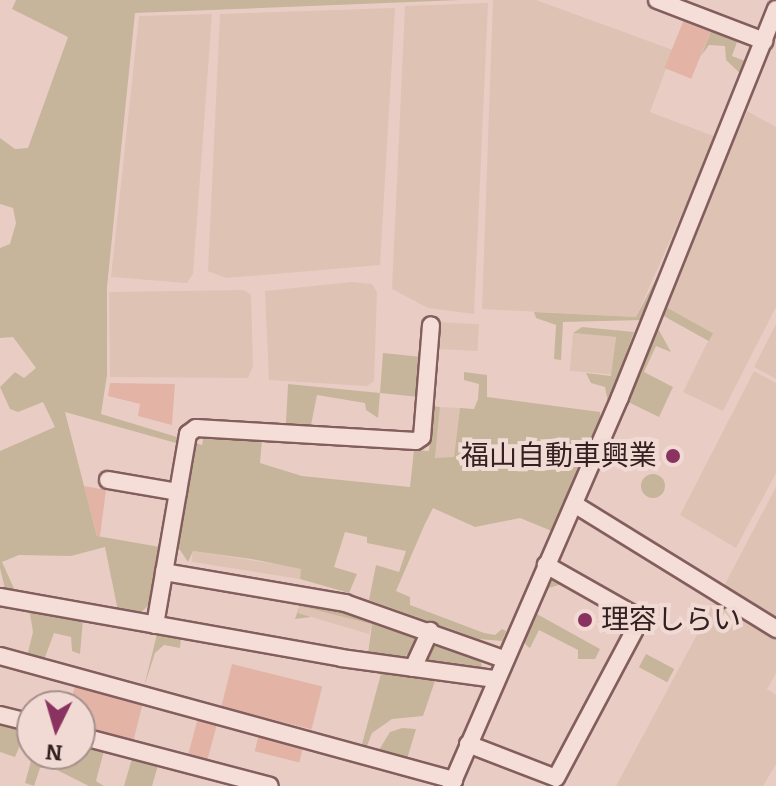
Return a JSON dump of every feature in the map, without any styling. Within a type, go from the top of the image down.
[{"type":"street","points":[[657,0],[764,41]]},
{"type":"street","points":[[0,656],[452,783],[494,679],[574,504],[776,9]]},
{"type":"street","points":[[155,625],[188,434],[196,428],[416,441],[422,437],[431,325]]},
{"type":"street","points":[[108,480],[178,492]]},
{"type":"street","points":[[574,504],[776,629]]},
{"type":"street","points":[[468,744],[556,778],[639,622],[638,617],[546,565]]},
{"type":"street","points":[[164,572],[345,603],[503,659]]},
{"type":"street","points":[[1,602],[494,679]]},
{"type":"street","points":[[413,668],[430,631]]},
{"type":"street","points":[[96,740],[270,786]]},
{"type":"shaded area","points":[[16,0],[461,0],[135,13],[107,287],[107,375],[101,414],[177,437],[176,443],[65,412],[97,536],[160,547],[149,605],[138,615],[118,611],[105,547],[71,556],[19,555],[2,562],[17,595],[6,593],[0,568],[0,451],[55,427],[43,402],[18,412],[10,409],[0,387],[15,372],[24,378],[36,368],[13,337],[0,338],[0,248],[10,244],[16,223],[13,208],[0,204],[0,138],[15,149],[28,148],[68,37],[12,9]]},
{"type":"shaded area","points":[[493,0],[536,0],[673,50],[650,112],[716,137],[636,317],[482,309]]},
{"type":"shaded area","points":[[488,3],[474,314],[428,308],[392,289],[405,6]]},
{"type":"shaded area","points":[[395,8],[380,265],[226,278],[208,271],[220,14]]},
{"type":"shaded area","points":[[212,14],[193,274],[187,283],[111,277],[139,16]]},
{"type":"shaded area","points":[[712,28],[737,42],[732,56],[745,61],[754,47],[743,76],[726,60],[725,46],[709,45],[701,56]]},
{"type":"shaded area","points":[[747,111],[776,127],[776,307],[723,411],[683,392],[712,333],[664,306]]},
{"type":"shaded area","points":[[657,277],[658,285],[642,320],[563,322],[561,360],[554,359],[556,325],[536,318],[534,312],[636,317]]},
{"type":"shaded area","points":[[352,282],[372,284],[377,292],[374,381],[367,386],[269,380],[265,291]]},
{"type":"shaded area","points":[[244,290],[251,295],[253,366],[248,378],[110,377],[109,292]]},
{"type":"shaded area","points":[[664,306],[713,333],[709,341],[660,314]]},
{"type":"shaded area","points":[[438,322],[479,324],[478,351],[437,349]]},
{"type":"shaded area","points":[[776,324],[776,379],[754,367]]},
{"type":"shaded area","points":[[656,325],[671,352],[656,346],[644,372],[673,387],[659,417],[624,400]]},
{"type":"shaded area","points":[[582,327],[634,332],[608,402],[605,387],[591,383],[586,373],[611,376],[616,337],[573,333]]},
{"type":"shaded area","points":[[573,333],[616,337],[613,375],[570,371]]},
{"type":"shaded area","points":[[383,353],[422,357],[419,397],[380,393]]},
{"type":"shaded area","points":[[754,371],[776,383],[776,473],[736,548],[680,515]]},
{"type":"shaded area","points":[[464,372],[487,375],[487,397],[600,412],[601,420],[554,532],[520,518],[475,527],[433,508],[396,591],[410,597],[410,605],[484,633],[495,635],[502,629],[506,631],[502,641],[479,639],[369,600],[376,565],[399,572],[406,551],[367,543],[367,537],[345,532],[334,567],[357,574],[349,593],[300,579],[301,569],[251,559],[193,551],[188,562],[176,544],[195,443],[202,445],[204,435],[262,440],[260,463],[302,476],[410,487],[414,450],[429,451],[433,406],[440,407],[435,458],[454,457],[460,408],[474,409],[478,399],[479,384],[464,380]]},
{"type":"shaded area","points":[[288,384],[380,393],[378,418],[366,410],[365,403],[317,395],[311,425],[286,423]]},
{"type":"shaded area","points":[[440,407],[460,408],[454,457],[446,460],[435,459]]},
{"type":"shaded area","points":[[653,474],[661,478],[665,486],[661,494],[653,498],[645,494],[641,486],[645,478]]},
{"type":"shaded area","points":[[776,487],[776,617],[724,586]]},
{"type":"shaded area","points":[[193,551],[302,568],[300,579],[191,562]]},
{"type":"shaded area","points":[[553,579],[562,584],[549,588],[535,613],[600,649],[595,659],[578,659],[578,650],[539,630],[530,648],[526,645],[522,635]]},
{"type":"shaded area","points":[[715,601],[776,639],[776,673],[767,689],[776,695],[776,764],[763,786],[616,786]]},
{"type":"shaded area","points":[[301,602],[420,636],[412,652],[400,659],[368,654],[372,624],[300,606],[298,613],[311,617],[295,619]]},
{"type":"shaded area","points":[[300,606],[334,612],[372,624],[369,634],[298,613]]},
{"type":"shaded area","points":[[29,608],[83,619],[80,654],[72,651],[71,637],[54,633],[44,660],[27,656],[33,632]]},
{"type":"shaded area","points":[[157,634],[181,637],[180,648],[164,645],[155,653],[144,687]]},
{"type":"shaded area","points":[[436,640],[479,657],[484,672],[423,661]]},
{"type":"shaded area","points":[[646,654],[674,669],[667,682],[639,667]]},
{"type":"shaded area","points":[[382,670],[436,678],[423,716],[392,719],[372,733],[367,746],[362,744]]},
{"type":"shaded area","points":[[0,720],[16,724],[15,757],[0,752]]},
{"type":"shaded area","points":[[402,728],[416,729],[407,759],[379,750],[390,732]]},
{"type":"shaded area","points":[[96,745],[105,747],[96,781],[104,786],[89,786],[57,770],[96,770]]},
{"type":"shaded area","points":[[133,755],[159,762],[152,786],[124,786]]},
{"type":"shaded area","points":[[29,770],[39,770],[34,786],[25,783]]},
{"type":"sand","points":[[685,17],[712,28],[691,79],[664,68]]},
{"type":"sand","points":[[110,383],[175,384],[172,425],[138,416],[140,404],[108,396]]},
{"type":"sand","points":[[84,486],[106,490],[100,536],[97,536]]},
{"type":"sand","points":[[232,664],[322,686],[312,729],[221,707]]},
{"type":"sand","points":[[76,681],[144,699],[133,742],[96,732],[96,690],[74,690]]},
{"type":"sand","points":[[199,714],[218,719],[206,764],[187,758]]},
{"type":"sand","points":[[260,730],[305,741],[299,762],[255,751]]},
{"type":"place","name":"福山自動車興業","points":[[673,456]]},
{"type":"place","name":"理容しらい","points":[[585,620]]}]
